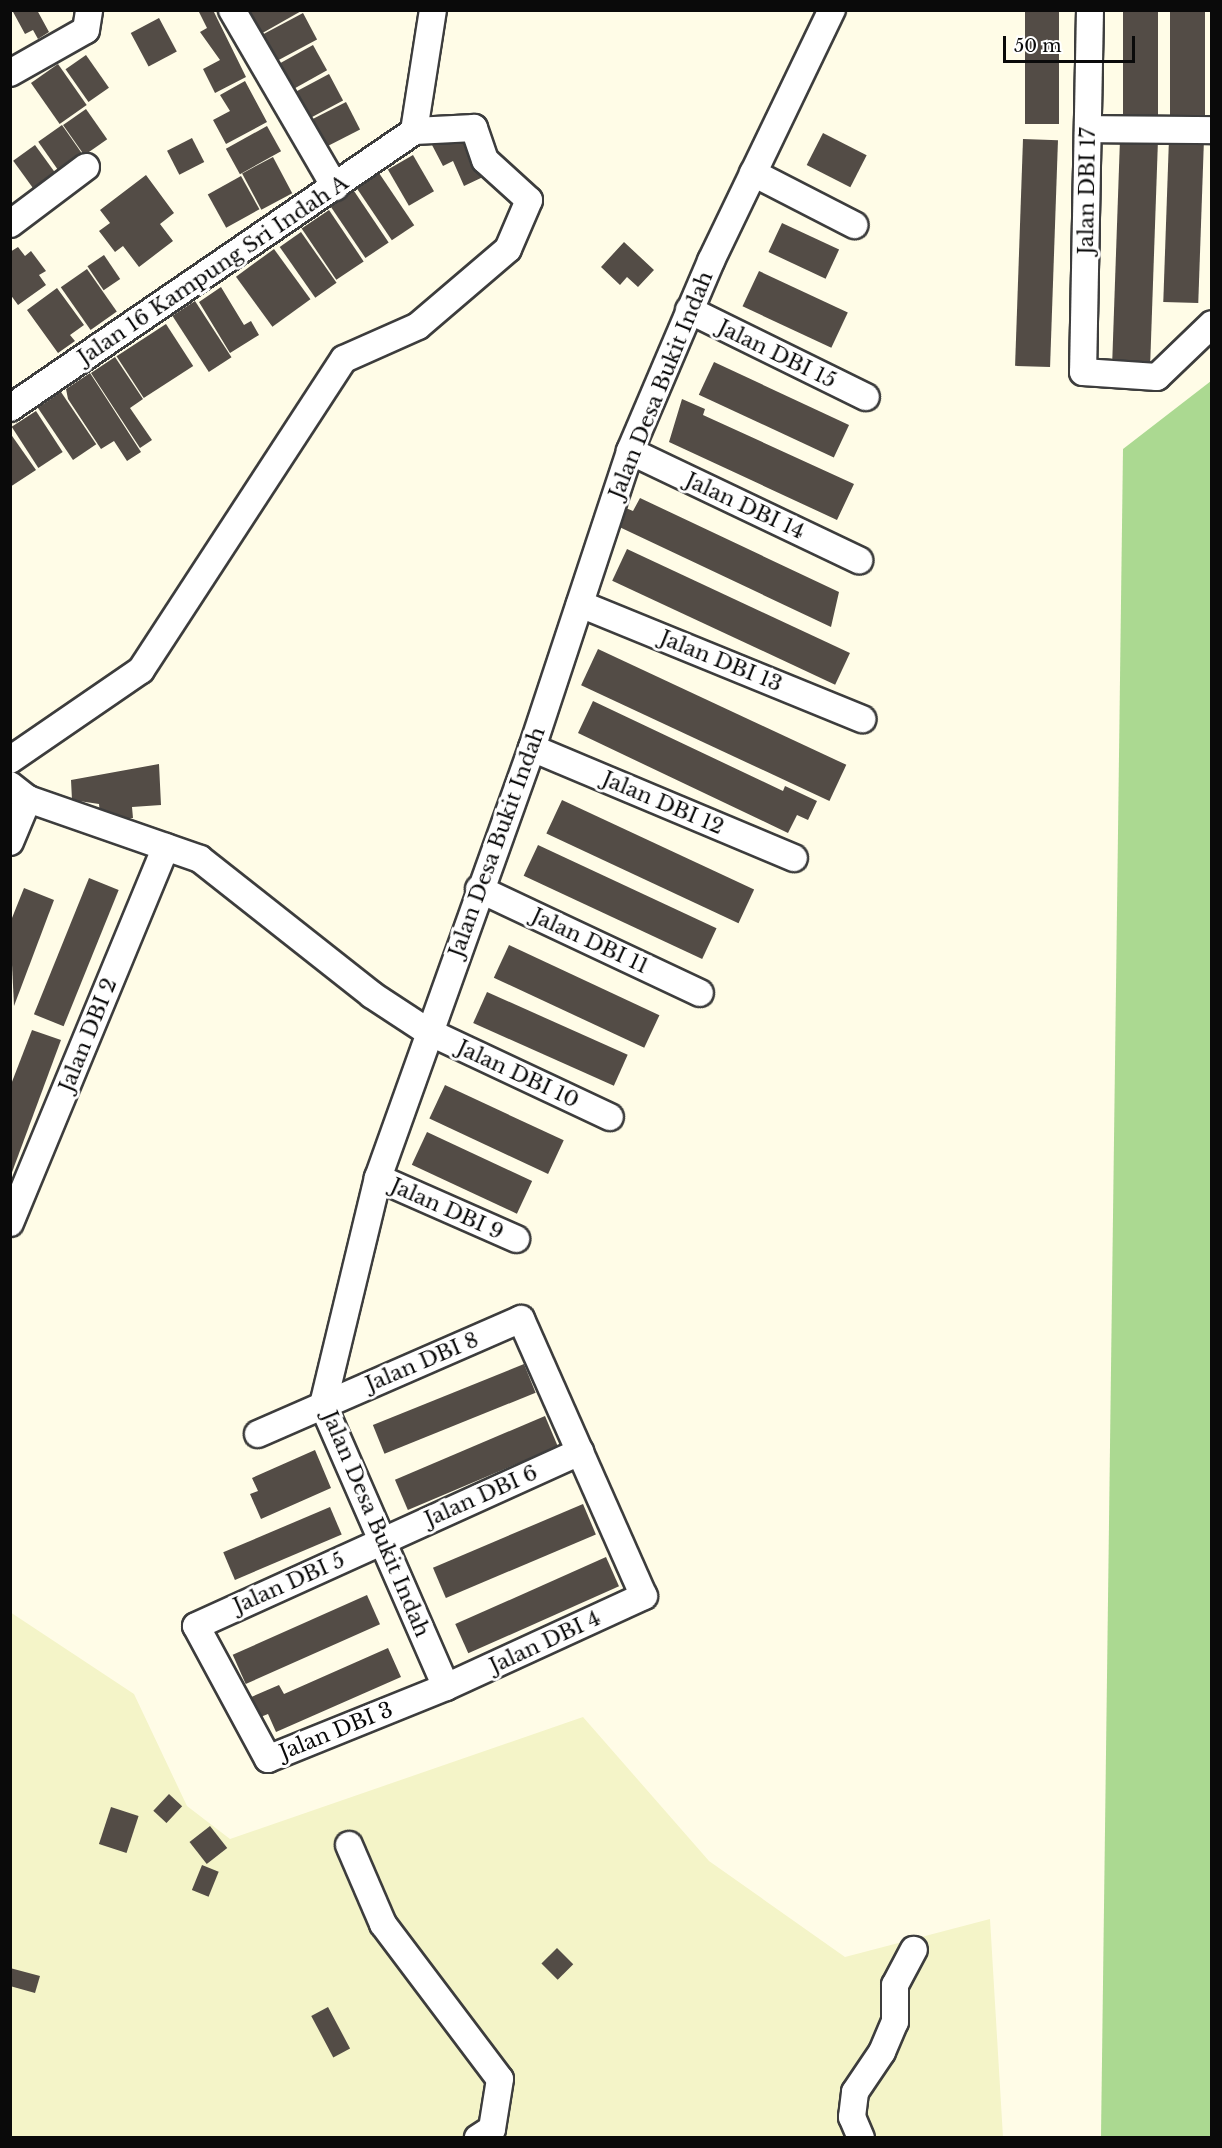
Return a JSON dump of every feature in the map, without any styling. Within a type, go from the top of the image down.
[{"type":"street","points":[[232,10],[335,187]]},
{"type":"street","points":[[10,760],[141,670],[344,358],[418,326],[508,249],[529,200],[485,160],[474,128],[414,131],[433,10]]},
{"type":"street","name":"Jalan Desa Bukit Indah","points":[[446,1687],[323,1405],[378,1178],[427,1031],[532,748],[630,451],[689,310],[832,10]]},
{"type":"street","name":"Jalan DBI 17","points":[[1090,10],[1083,372],[1157,377],[1212,324]]},
{"type":"street","points":[[10,73],[87,20]]},
{"type":"street","points":[[1088,129],[1212,130]]},
{"type":"street","name":"Jalan 16 Kampung Sri Indah A","points":[[10,408],[414,131]]},
{"type":"street","points":[[10,224],[86,167]]},
{"type":"street","points":[[753,174],[854,225]]},
{"type":"street","name":"Jalan DBI 15","points":[[689,310],[866,397]]},
{"type":"street","name":"Jalan DBI 14","points":[[630,451],[860,560]]},
{"type":"street","name":"Jalan DBI 13","points":[[580,604],[862,718]]},
{"type":"street","name":"Jalan DBI 12","points":[[532,748],[794,858]]},
{"type":"street","points":[[10,842],[19,792]]},
{"type":"street","name":"Jalan DBI 10","points":[[19,792],[200,859],[372,995],[427,1031],[610,1118]]},
{"type":"street","name":"Jalan DBI 2","points":[[10,1223],[166,847]]},
{"type":"street","name":"Jalan DBI 11","points":[[479,889],[700,993]]},
{"type":"street","name":"Jalan DBI 9","points":[[378,1178],[516,1239]]},
{"type":"street","name":"Jalan DBI 8","points":[[258,1434],[521,1319],[580,1452]]},
{"type":"street","name":"Jalan DBI 6","points":[[382,1541],[580,1452]]},
{"type":"street","name":"Jalan DBI 4","points":[[446,1687],[644,1596],[580,1452]]},
{"type":"street","name":"Jalan DBI 5","points":[[196,1626],[382,1541]]},
{"type":"street","name":"Jalan DBI 3","points":[[196,1626],[268,1759],[446,1687]]},
{"type":"street","points":[[349,1845],[383,1924],[500,2079],[490,2135]]},
{"type":"street","points":[[861,2138],[852,2117],[855,2092],[882,2052],[895,2022],[895,1985],[914,1950]]},
{"type":"green space","points":[[1211,381],[1211,2137],[1101,2137],[1123,449]]},
{"type":"green space","points":[[10,1612],[134,1694],[187,1806],[230,1839],[583,1717],[709,1861],[845,1957],[990,1919],[1003,2137],[11,2137]]},
{"type":"building","points":[[12,10],[37,10],[49,32],[38,39],[33,30],[25,34]]},
{"type":"building","points":[[198,10],[213,10],[246,77],[215,93],[203,69],[220,60],[200,32],[207,28]]},
{"type":"building","points":[[245,10],[303,10],[259,35]]},
{"type":"building","points":[[1025,10],[1059,10],[1059,124],[1025,124]]},
{"type":"building","points":[[1123,10],[1158,10],[1158,125],[1123,125]]},
{"type":"building","points":[[1170,10],[1205,10],[1205,125],[1170,125]]},
{"type":"building","points":[[303,13],[317,39],[271,64],[257,37]]},
{"type":"building","points":[[159,18],[177,52],[149,67],[131,33]]},
{"type":"building","points":[[313,45],[327,70],[287,93],[273,67]]},
{"type":"building","points":[[86,55],[109,88],[88,102],[66,69]]},
{"type":"building","points":[[58,64],[87,105],[60,124],[31,83]]},
{"type":"building","points":[[329,74],[343,100],[305,121],[291,94]]},
{"type":"building","points":[[245,81],[267,122],[226,144],[213,120],[230,111],[220,95]]},
{"type":"building","points":[[346,102],[360,130],[320,150],[306,122]]},
{"type":"building","points":[[86,109],[107,139],[84,155],[63,125]]},
{"type":"building","points":[[62,125],[87,161],[63,178],[38,142]]},
{"type":"building","points":[[267,126],[281,151],[240,174],[226,149]]},
{"type":"building","points":[[458,133],[483,177],[464,186],[453,161],[443,166],[432,145]]},
{"type":"building","points":[[823,133],[867,155],[850,187],[807,165]]},
{"type":"building","points":[[192,138],[204,162],[179,175],[167,151]]},
{"type":"building","points":[[1169,138],[1204,139],[1198,303],[1163,302]]},
{"type":"building","points":[[1023,139],[1058,140],[1050,367],[1015,366]]},
{"type":"building","points":[[1120,139],[1158,140],[1150,366],[1112,365]]},
{"type":"building","points":[[35,145],[60,179],[38,195],[13,161]]},
{"type":"building","points":[[413,155],[434,191],[409,206],[388,170]]},
{"type":"building","points":[[273,157],[292,193],[261,210],[242,173]]},
{"type":"building","points":[[379,173],[414,225],[392,240],[357,188]]},
{"type":"building","points":[[146,175],[174,213],[160,224],[173,241],[139,267],[123,246],[115,252],[99,231],[110,223],[100,210]]},
{"type":"building","points":[[241,176],[259,209],[226,228],[208,194]]},
{"type":"building","points":[[354,191],[389,242],[365,258],[331,207]]},
{"type":"building","points":[[329,210],[364,261],[336,280],[302,228]]},
{"type":"building","points":[[782,223],[839,250],[826,279],[768,252]]},
{"type":"building","points":[[301,232],[337,283],[315,298],[280,247]]},
{"type":"building","points":[[624,242],[654,270],[638,287],[627,277],[620,285],[601,267]]},
{"type":"building","points":[[18,247],[25,256],[31,251],[46,271],[39,275],[46,285],[18,305],[10,294],[10,252]]},
{"type":"building","points":[[274,249],[310,299],[272,327],[236,277]]},
{"type":"building","points":[[104,255],[120,279],[104,290],[87,266]]},
{"type":"building","points":[[87,269],[117,312],[91,330],[61,287]]},
{"type":"building","points":[[759,271],[848,312],[831,348],[743,306]]},
{"type":"building","points":[[221,287],[244,325],[251,321],[259,335],[230,353],[199,302]]},
{"type":"building","points":[[57,288],[84,325],[70,335],[75,341],[58,353],[27,310]]},
{"type":"building","points":[[195,301],[231,357],[209,372],[172,316]]},
{"type":"building","points":[[166,324],[193,366],[144,398],[117,356]]},
{"type":"building","points":[[115,357],[143,399],[130,408],[152,440],[140,448],[91,373]]},
{"type":"building","points":[[714,362],[849,425],[834,458],[699,395]]},
{"type":"building","points":[[90,373],[141,452],[127,461],[114,441],[101,449],[68,399],[66,389]]},
{"type":"building","points":[[61,392],[96,444],[73,460],[38,408]]},
{"type":"building","points":[[682,399],[705,409],[703,415],[854,484],[837,520],[669,442]]},
{"type":"building","points":[[36,411],[63,452],[38,468],[12,427]]},
{"type":"building","points":[[10,433],[36,470],[10,487]]},
{"type":"building","points":[[640,498],[839,592],[831,627],[613,524],[621,506],[633,511]]},
{"type":"building","points":[[627,549],[850,653],[835,685],[612,581]]},
{"type":"building","points":[[598,649],[846,765],[829,801],[581,685]]},
{"type":"building","points":[[593,701],[783,791],[785,786],[817,801],[808,820],[797,815],[788,833],[578,733]]},
{"type":"building","points":[[159,764],[161,805],[132,807],[133,818],[114,819],[113,813],[100,814],[99,804],[72,800],[71,780]]},
{"type":"building","points":[[562,800],[754,890],[739,923],[546,834]]},
{"type":"building","points":[[538,845],[717,928],[702,959],[524,876]]},
{"type":"building","points":[[89,878],[119,890],[64,1026],[34,1014]]},
{"type":"building","points":[[24,888],[54,900],[14,1006],[10,923]]},
{"type":"building","points":[[509,945],[659,1015],[644,1048],[494,978]]},
{"type":"building","points":[[487,992],[628,1055],[614,1086],[473,1023]]},
{"type":"building","points":[[32,1030],[61,1040],[11,1175],[10,1087]]},
{"type":"building","points":[[445,1085],[564,1140],[548,1174],[429,1119]]},
{"type":"building","points":[[427,1132],[532,1181],[517,1214],[412,1165]]},
{"type":"building","points":[[524,1364],[536,1393],[384,1454],[373,1425]]},
{"type":"building","points":[[545,1416],[558,1446],[408,1510],[395,1480]]},
{"type":"building","points":[[315,1450],[331,1488],[261,1519],[250,1494],[258,1491],[252,1478]]},
{"type":"building","points":[[583,1504],[596,1534],[446,1598],[433,1568]]},
{"type":"building","points":[[330,1507],[342,1535],[235,1580],[223,1552]]},
{"type":"building","points":[[606,1557],[619,1586],[468,1653],[455,1624]]},
{"type":"building","points":[[367,1595],[380,1624],[246,1684],[233,1655]]},
{"type":"building","points":[[388,1648],[401,1677],[276,1732],[268,1714],[258,1718],[249,1698],[279,1685],[284,1694]]},
{"type":"building","points":[[169,1794],[182,1806],[166,1823],[153,1811]]},
{"type":"building","points":[[111,1807],[139,1816],[127,1853],[99,1844]]},
{"type":"building","points":[[210,1826],[227,1848],[207,1864],[190,1842]]},
{"type":"building","points":[[202,1865],[219,1872],[209,1897],[192,1890]]},
{"type":"building","points":[[557,1948],[573,1964],[558,1980],[541,1964]]},
{"type":"building","points":[[10,1968],[40,1976],[35,1993],[10,1986]]},
{"type":"building","points":[[328,2007],[350,2048],[333,2057],[311,2016]]}]
